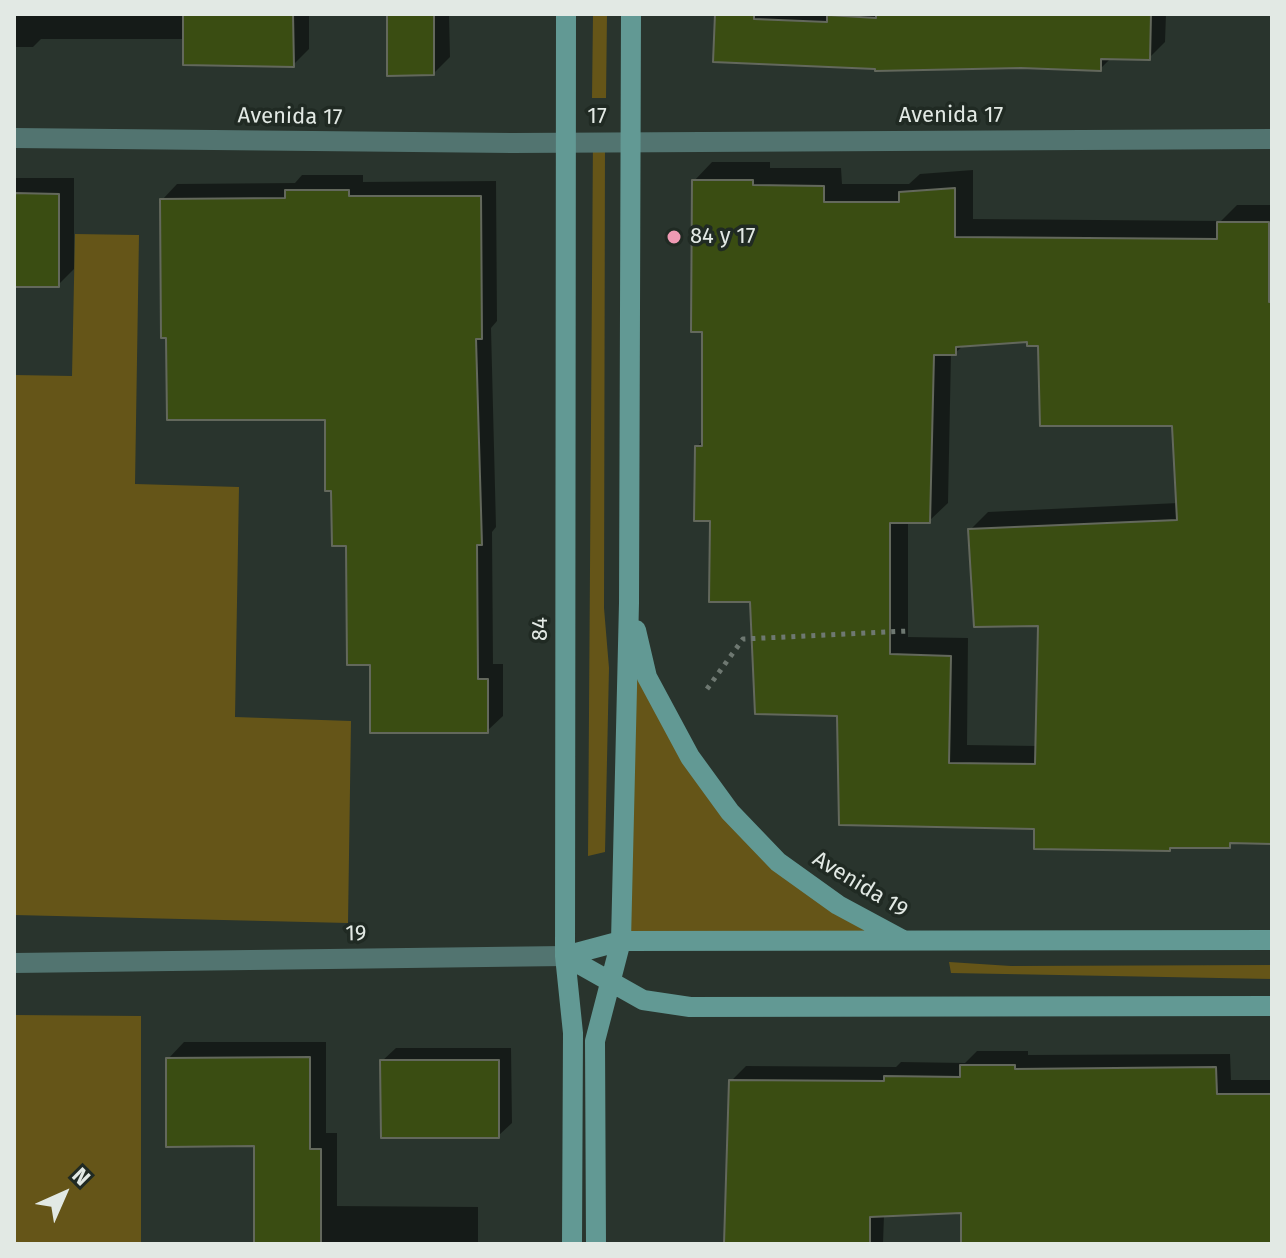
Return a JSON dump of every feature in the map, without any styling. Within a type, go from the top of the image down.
[{"type":"main road","name":"84","points":[[566,14],[565,956],[573,1033],[572,1244]]},
{"type":"main road","points":[[596,1244],[595,1041],[621,941],[629,603],[631,14]]},
{"type":"main road","name":"Avenida 19","points":[[629,603],[647,677],[690,757],[730,812],[778,862],[838,905],[906,942],[1272,940]]},
{"type":"main road","points":[[565,956],[621,941],[906,942]]},
{"type":"main road","points":[[565,956],[643,1000],[690,1007],[1272,1006]]},
{"type":"street","name":"Avenida 17","points":[[14,138],[565,142]]},
{"type":"street","name":"Avenida 17","points":[[630,141],[1272,139]]},
{"type":"street","name":"17","points":[[565,142],[630,141]]},
{"type":"street","name":"19","points":[[14,963],[565,956]]},
{"type":"path","points":[[707,689],[743,639],[908,631]]},
{"type":"shaded area","points":[[593,14],[607,14],[606,98],[592,98]]},
{"type":"shaded area","points":[[593,136],[605,136],[604,608],[609,668],[605,852],[588,856]]},
{"type":"shaded area","points":[[75,234],[139,235],[135,484],[239,487],[235,717],[351,721],[348,923],[14,915],[14,375],[72,376]]},
{"type":"shaded area","points":[[635,627],[690,757],[778,862],[906,942],[621,941]]},
{"type":"shaded area","points":[[949,962],[1011,966],[1272,965],[1272,979],[951,973]]},
{"type":"shaded area","points":[[14,1015],[141,1016],[141,1244],[14,1244]]},
{"type":"building","points":[[183,14],[293,14],[294,67],[183,65]]},
{"type":"building","points":[[387,14],[434,14],[434,75],[387,76]]},
{"type":"building","points":[[715,14],[754,14],[754,19],[827,22],[827,15],[876,18],[876,14],[1151,14],[1150,60],[1101,59],[1101,71],[1021,68],[875,71],[713,62]]},
{"type":"building","points":[[692,180],[753,180],[753,185],[824,186],[824,202],[899,202],[899,192],[955,188],[955,237],[1217,239],[1217,222],[1269,222],[1269,302],[1272,302],[1272,844],[1230,843],[1230,848],[1170,848],[1170,851],[1034,849],[1034,829],[839,825],[837,716],[755,714],[750,602],[709,602],[710,521],[694,521],[695,446],[702,446],[702,332],[691,332]],"holes":[[[1027,342],[1027,346],[1038,346],[1040,426],[1172,426],[1177,520],[968,529],[974,627],[1038,626],[1035,764],[949,763],[951,656],[890,654],[890,523],[930,523],[934,355],[956,355],[956,347]]]},
{"type":"building","points":[[285,190],[349,190],[349,196],[481,196],[482,339],[476,339],[482,545],[477,545],[478,679],[488,679],[488,733],[370,733],[370,665],[347,665],[346,546],[332,546],[331,491],[325,491],[325,420],[167,420],[166,338],[161,338],[160,199],[285,198]]},
{"type":"building","points":[[14,193],[59,194],[59,287],[14,287]]},
{"type":"building","points":[[310,1057],[310,1149],[321,1149],[321,1244],[254,1244],[254,1146],[166,1147],[166,1058]]},
{"type":"building","points":[[380,1060],[499,1060],[499,1138],[381,1138]]},
{"type":"building","points":[[960,1065],[1015,1065],[1015,1069],[1216,1067],[1217,1094],[1272,1094],[1272,1244],[961,1244],[961,1213],[870,1217],[870,1244],[724,1244],[729,1080],[884,1081],[884,1076],[960,1077]]},
{"type":"place","name":"84 y 17","points":[[674,237]]}]
